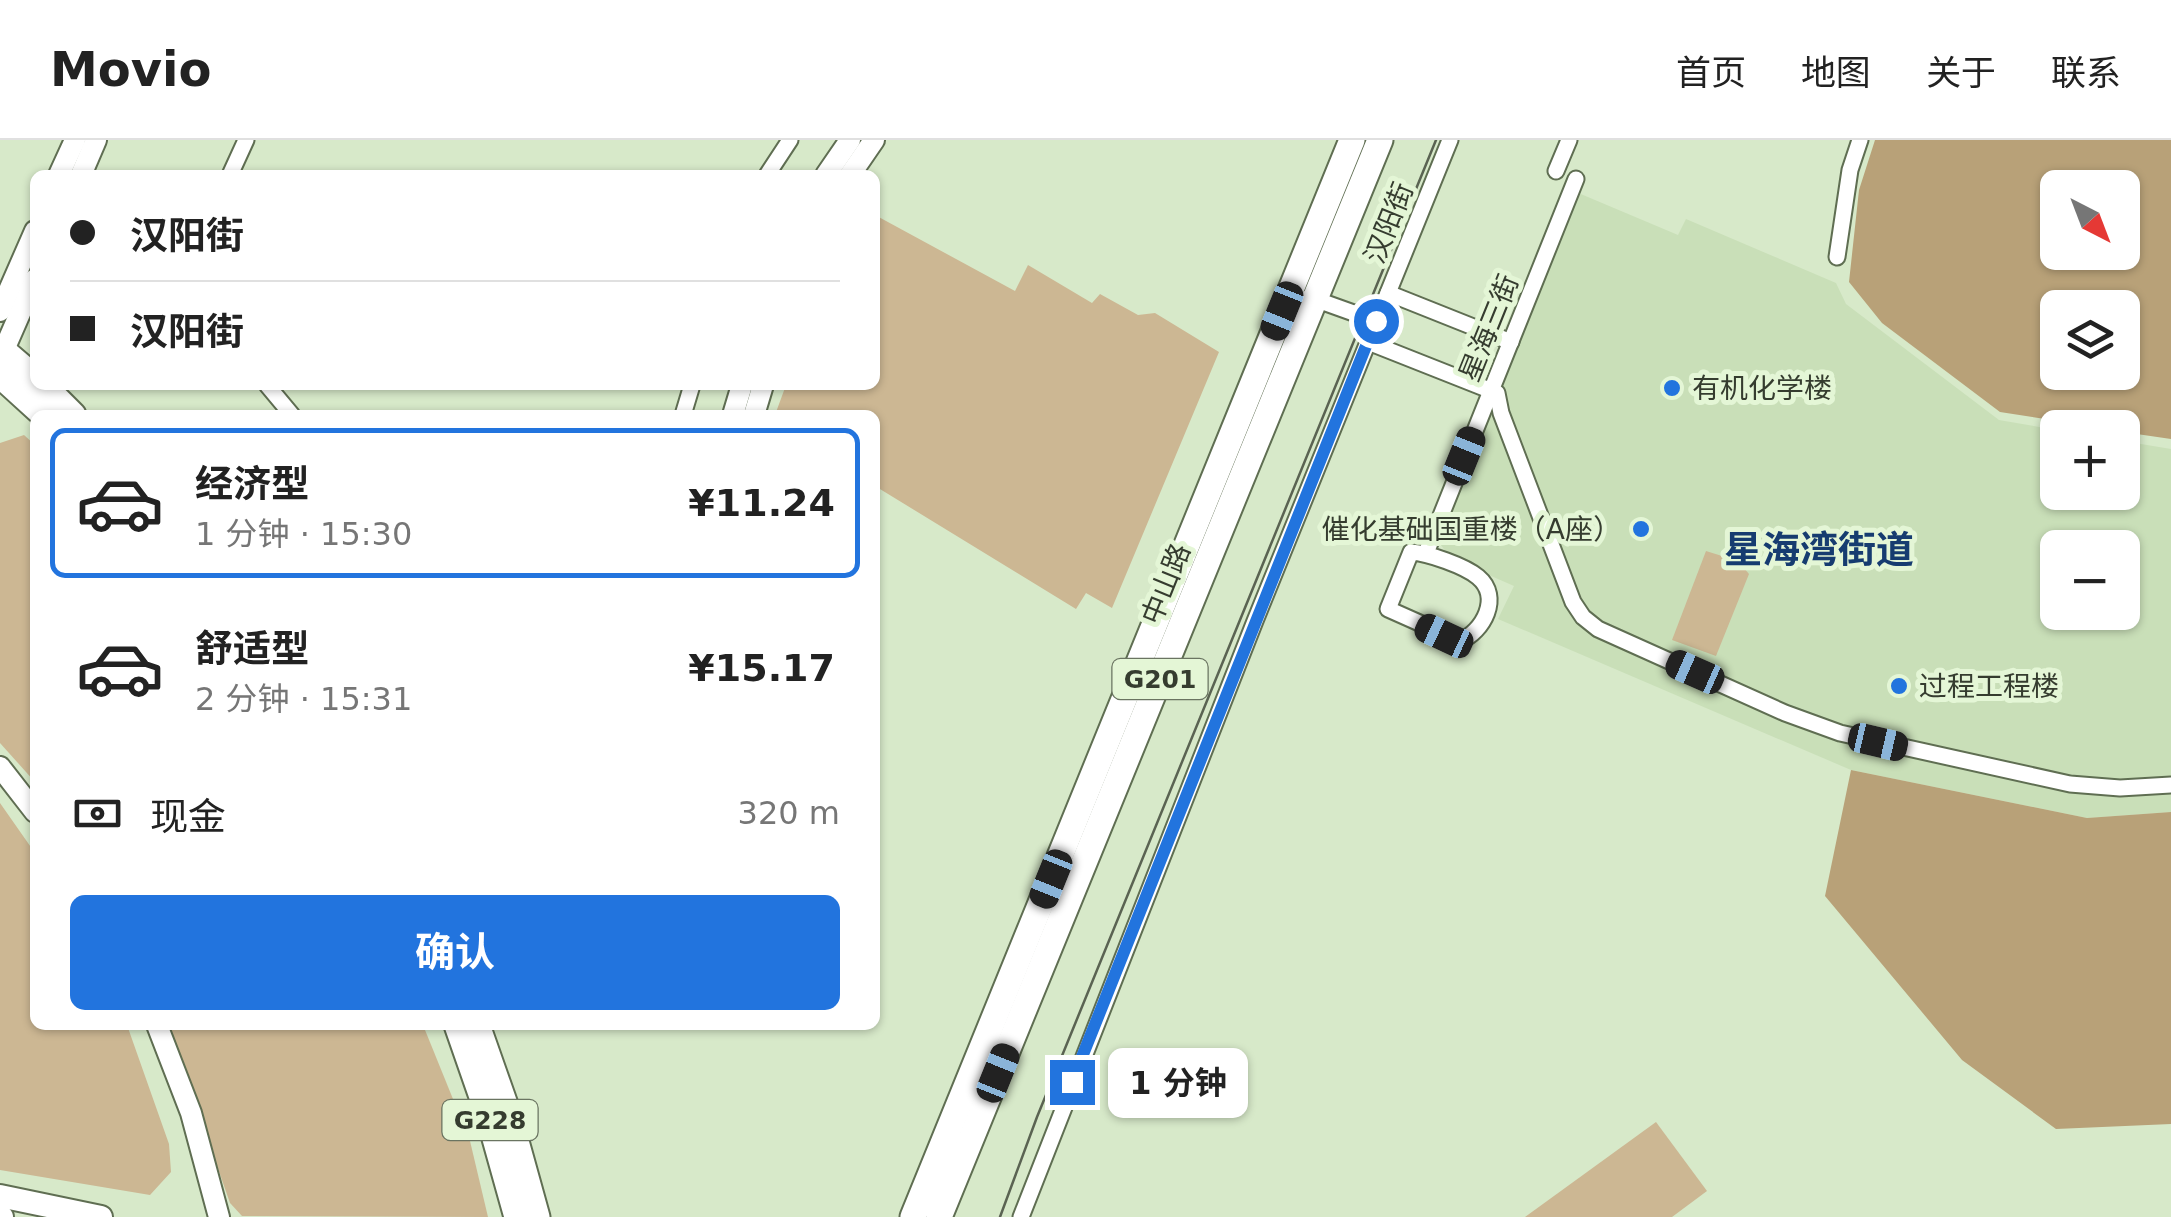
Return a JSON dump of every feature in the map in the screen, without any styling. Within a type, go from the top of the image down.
[{"type":"highway","name":"中山路","points":[[939,1217],[1303,295],[1352,140]]},
{"type":"highway","name":"中山路","points":[[913,1217],[1303,295],[1380,140]]},
{"type":"highway","points":[[1,358],[30,375]]},
{"type":"highway","points":[[1,358],[40,410]]},
{"type":"highway","points":[[48,390],[69,410]]},
{"type":"highway","name":"G228","points":[[459,1030],[489,1117],[517,1217]]},
{"type":"highway","name":"G228","points":[[479,1030],[537,1217]]},
{"type":"main road","points":[[0,1196],[100,1217]]},
{"type":"street","points":[[62,170],[75,140]]},
{"type":"street","points":[[83,170],[96,140]]},
{"type":"street","points":[[232,170],[246,140]]},
{"type":"street","points":[[770,170],[790,140]]},
{"type":"street","points":[[829,170],[850,140]]},
{"type":"street","points":[[853,170],[874,140]]},
{"type":"street","name":"汉阳街","points":[[1021,1217],[1450,140]]},
{"type":"street","points":[[1556,171],[1569,140]]},
{"type":"street","points":[[1838,257],[1850,170],[1860,140]]},
{"type":"street","name":"星海三街","points":[[1426,553],[1576,178]]},
{"type":"street","points":[[0,311],[30,242]]},
{"type":"street","points":[[1,358],[30,291]]},
{"type":"street","points":[[1388,293],[1511,342]]},
{"type":"street","points":[[1303,295],[1376,321]]},
{"type":"street","points":[[1368,342],[1497,393],[1501,413],[1573,602],[1598,629],[1785,714],[1840,734],[2070,784],[2120,788],[2171,784]]},
{"type":"street","points":[[271,390],[288,410]]},
{"type":"street","points":[[1411,552],[1426,553],[1480,578],[1489,608],[1473,636],[1460,642],[1388,610],[1411,552]]},
{"type":"street","points":[[0,767],[30,806]]},
{"type":"street","points":[[159,1030],[191,1112],[218,1217]]},
{"type":"shaded area","points":[[1875,140],[2171,140],[2171,439],[2140,434],[2140,410],[2040,410],[2040,418],[2000,412],[1882,323],[1849,282],[1859,190]]},
{"type":"shaded area","points":[[1576,192],[1678,235],[1686,219],[1836,283],[1846,304],[1999,420],[2040,427],[2040,510],[2140,510],[2140,444],[2171,449],[2171,812],[2087,818],[1851,770],[1498,619],[1514,586],[1450,558],[1441,545]]},
{"type":"shaded area","points":[[880,218],[1015,291],[1028,265],[1092,303],[1100,294],[1138,315],[1155,313],[1219,352],[1112,608],[1086,593],[1076,609],[880,489],[880,410],[777,410],[784,390],[880,390]]},
{"type":"shaded area","points":[[24,435],[30,440],[30,776],[0,743],[0,443]]},
{"type":"shaded area","points":[[1706,551],[1738,561],[1749,574],[1716,656],[1672,640]]},
{"type":"shaded area","points":[[1851,770],[2087,818],[2171,812],[2171,1124],[2056,1129],[1962,1060],[1825,896]]},
{"type":"shaded area","points":[[0,803],[30,846],[30,1030],[129,1030],[169,1144],[171,1172],[150,1195],[0,1170]]},
{"type":"shaded area","points":[[170,1030],[425,1030],[470,1141],[488,1217],[242,1216],[230,1203]]},
{"type":"shaded area","points":[[1656,1122],[1707,1191],[1672,1217],[1525,1217]]},
{"type":"tram line","points":[[1000,1217],[1037,1117],[1436,140]]},
{"type":"place","name":"有机化学楼","points":[[1672,388]]},
{"type":"place","name":"催化基础国重楼（A座）","points":[[1641,529]]},
{"type":"place","name":"过程工程楼","points":[[1899,686]]},
{"type":"district","name":"星海湾街道","points":[[1819,550]]},
{"type":"route","points":[[1072,1082],[1376,321]]}]
